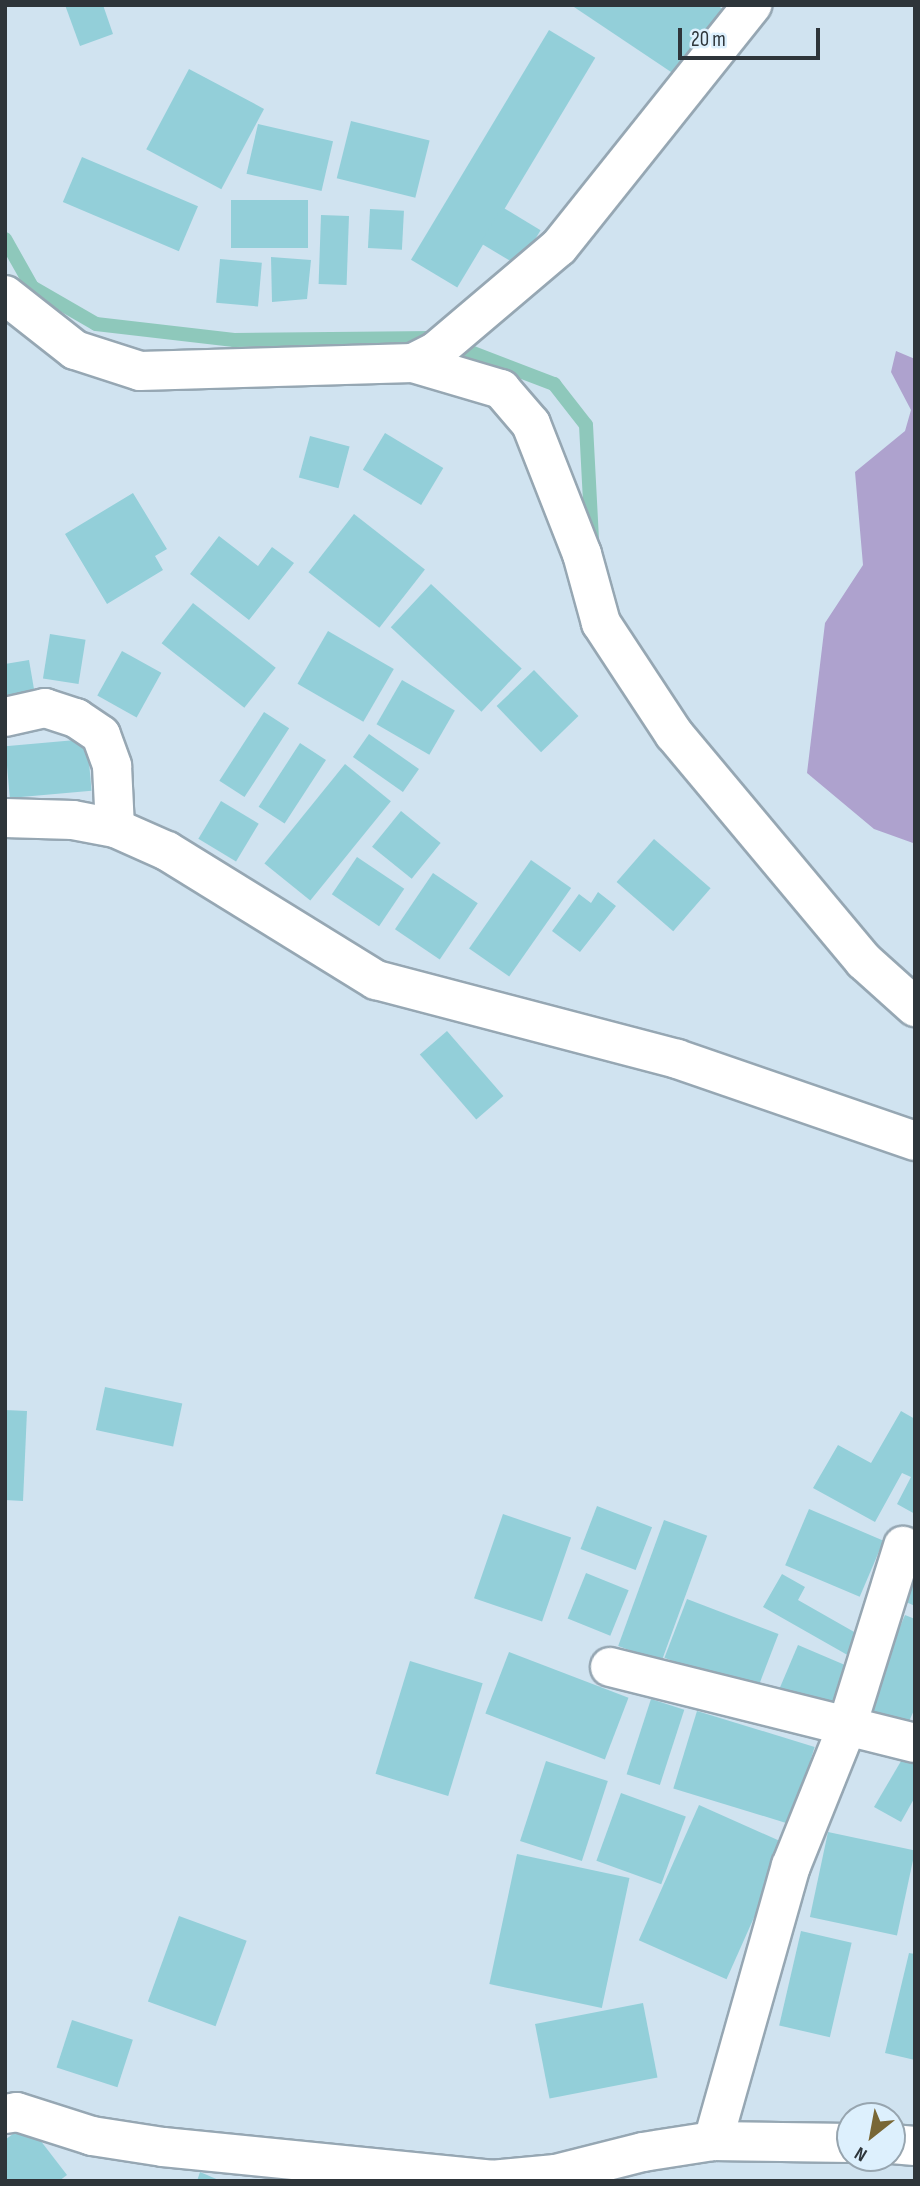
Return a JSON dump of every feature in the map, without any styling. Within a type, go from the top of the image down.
[{"type":"street","points":[[424,358],[491,306],[559,247],[750,8]]},
{"type":"street","points":[[5,295],[75,350],[140,371],[424,358],[501,389],[531,424],[582,554],[601,623],[674,734],[864,961],[915,1007]]},
{"type":"street","points":[[5,717],[45,708],[76,718],[101,735],[112,766],[115,828]]},
{"type":"street","points":[[5,818],[73,820],[115,828],[167,851],[376,980],[677,1059],[915,1141]]},
{"type":"street","points":[[713,2141],[791,1866],[846,1729],[903,1546]]},
{"type":"street","points":[[610,1667],[846,1729],[915,1743]]},
{"type":"street","points":[[5,2114],[17,2112],[92,2136],[163,2147],[491,2180],[556,2174],[713,2141],[836,2143]]},
{"type":"shaded area","points":[[896,351],[915,359],[913,843],[874,829],[807,773],[825,623],[863,565],[855,472],[905,431],[911,410],[891,372]]},
{"type":"building","points":[[65,5],[103,5],[113,34],[80,46]]},
{"type":"building","points":[[571,5],[717,5],[732,16],[686,82]]},
{"type":"building","points":[[549,30],[595,58],[457,288],[411,260]]},
{"type":"building","points":[[189,69],[264,109],[221,189],[146,149]]},
{"type":"building","points":[[351,121],[430,141],[415,198],[337,178]]},
{"type":"building","points":[[258,124],[333,141],[322,191],[247,174]]},
{"type":"building","points":[[82,157],[198,206],[179,251],[63,202]]},
{"type":"building","points":[[231,200],[308,200],[308,248],[231,248]]},
{"type":"building","points":[[502,207],[541,230],[519,266],[480,243]]},
{"type":"building","points":[[370,209],[404,211],[402,250],[368,248]]},
{"type":"building","points":[[321,215],[349,216],[347,285],[319,284]]},
{"type":"building","points":[[271,257],[311,260],[307,299],[272,302]]},
{"type":"building","points":[[220,259],[262,263],[258,306],[216,303]]},
{"type":"building","points":[[385,433],[443,468],[421,505],[363,470]]},
{"type":"building","points":[[310,436],[350,447],[338,488],[299,478]]},
{"type":"building","points":[[133,493],[167,549],[155,556],[163,570],[107,604],[65,534]]},
{"type":"building","points":[[354,514],[425,569],[379,628],[308,572]]},
{"type":"building","points":[[219,536],[258,566],[272,547],[294,563],[249,620],[190,574]]},
{"type":"building","points":[[431,584],[522,669],[481,712],[391,627]]},
{"type":"building","points":[[193,603],[276,668],[244,708],[162,643]]},
{"type":"building","points":[[328,631],[394,669],[363,722],[298,684]]},
{"type":"building","points":[[50,634],[86,640],[79,684],[43,678]]},
{"type":"building","points":[[122,651],[161,673],[137,717],[97,696]]},
{"type":"building","points":[[29,660],[35,695],[5,700],[5,664]]},
{"type":"building","points":[[534,670],[578,716],[541,752],[497,706]]},
{"type":"building","points":[[402,680],[455,710],[429,755],[376,724]]},
{"type":"building","points":[[264,712],[289,728],[244,797],[219,781]]},
{"type":"building","points":[[369,734],[419,769],[403,792],[353,757]]},
{"type":"building","points":[[87,739],[92,791],[10,798],[5,746]]},
{"type":"building","points":[[300,743],[326,760],[285,824],[259,807]]},
{"type":"building","points":[[345,764],[391,801],[310,901],[264,863]]},
{"type":"building","points":[[221,801],[259,824],[236,861],[198,839]]},
{"type":"building","points":[[401,811],[441,843],[412,879],[372,847]]},
{"type":"building","points":[[654,839],[711,888],[673,931],[617,882]]},
{"type":"building","points":[[357,857],[404,889],[379,926],[332,894]]},
{"type":"building","points":[[531,860],[571,888],[509,977],[469,948]]},
{"type":"building","points":[[433,873],[478,903],[440,960],[395,929]]},
{"type":"building","points":[[598,892],[616,906],[580,952],[552,931],[579,894],[591,903]]},
{"type":"building","points":[[447,1031],[503,1096],[476,1120],[420,1055]]},
{"type":"building","points":[[105,1387],[182,1403],[173,1446],[96,1430]]},
{"type":"building","points":[[5,1410],[27,1411],[23,1501],[5,1500]]},
{"type":"building","points":[[901,1411],[915,1419],[915,1514],[897,1504],[911,1477],[902,1473],[875,1522],[813,1488],[838,1445],[871,1463]]},
{"type":"building","points":[[597,1506],[652,1527],[636,1570],[581,1549]]},
{"type":"building","points":[[809,1509],[884,1541],[860,1597],[785,1565]]},
{"type":"building","points":[[503,1514],[571,1537],[542,1622],[474,1598]]},
{"type":"building","points":[[664,1520],[707,1536],[661,1662],[618,1646]]},
{"type":"building","points":[[915,1558],[915,1606],[895,1597]]},
{"type":"building","points":[[586,1573],[629,1590],[610,1636],[568,1618]]},
{"type":"building","points":[[782,1574],[805,1587],[798,1600],[863,1637],[851,1657],[763,1607]]},
{"type":"building","points":[[687,1599],[778,1634],[756,1693],[664,1658]]},
{"type":"building","points":[[905,1615],[915,1619],[915,1708],[907,1726],[865,1708]]},
{"type":"building","points":[[798,1645],[853,1668],[833,1715],[778,1692]]},
{"type":"building","points":[[509,1652],[628,1698],[605,1759],[485,1714]]},
{"type":"building","points":[[410,1661],[483,1683],[448,1796],[376,1774]]},
{"type":"building","points":[[651,1699],[684,1710],[660,1785],[627,1774]]},
{"type":"building","points":[[697,1711],[815,1747],[791,1824],[673,1788]]},
{"type":"building","points":[[904,1756],[915,1763],[915,1797],[901,1822],[874,1807]]},
{"type":"building","points":[[546,1761],[608,1781],[582,1861],[520,1841]]},
{"type":"building","points":[[621,1793],[686,1817],[661,1884],[596,1861]]},
{"type":"building","points":[[699,1805],[787,1844],[727,1979],[639,1940]]},
{"type":"building","points":[[828,1832],[915,1850],[897,1936],[810,1917]]},
{"type":"building","points":[[517,1854],[629,1878],[602,2008],[489,1984]]},
{"type":"building","points":[[179,1916],[247,1941],[216,2026],[148,2002]]},
{"type":"building","points":[[801,1931],[852,1943],[830,2037],[779,2026]]},
{"type":"building","points":[[909,1953],[915,1954],[915,2060],[885,2053]]},
{"type":"building","points":[[643,2003],[658,2078],[550,2099],[535,2024]]},
{"type":"building","points":[[72,2020],[133,2040],[117,2087],[57,2068]]},
{"type":"building","points":[[27,2123],[67,2175],[59,2181],[5,2181],[5,2140]]},
{"type":"building","points":[[200,2172],[221,2181],[197,2181]]},
{"type":"waterway","points":[[5,239],[32,287],[96,324],[234,340],[434,338],[554,384],[586,425],[592,538]]}]
